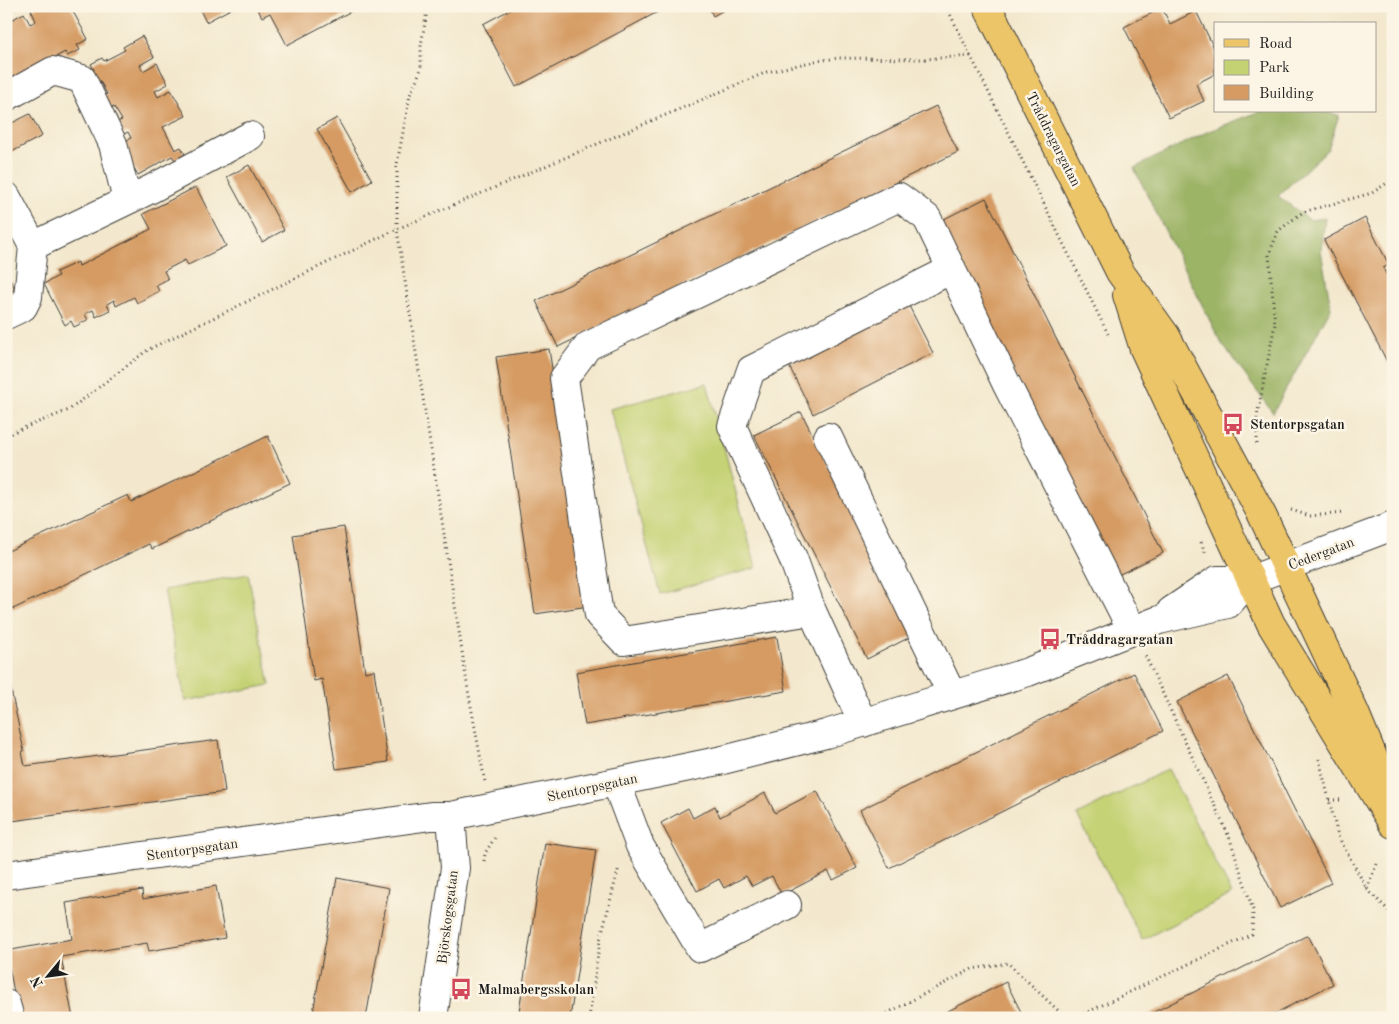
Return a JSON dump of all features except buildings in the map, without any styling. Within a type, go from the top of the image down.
[{"type":"main road","name":"Tråddragargatan","points":[[987,6],[1120,272],[1166,336],[1258,507],[1355,712],[1393,805]]},
{"type":"main road","name":"Tråddragargatan","points":[[1120,272],[1144,349],[1271,624],[1393,824]]},
{"type":"street","points":[[6,97],[53,71],[82,79],[113,144],[127,200]]},
{"type":"street","points":[[33,246],[250,136]]},
{"type":"street","points":[[812,611],[624,641],[599,615],[564,378],[588,346],[899,197],[927,218],[1007,385],[1132,630]]},
{"type":"street","points":[[6,315],[23,307],[28,297],[33,246],[7,200]]},
{"type":"street","points":[[863,723],[812,611],[793,558],[732,426],[751,370],[952,269]]},
{"type":"street","points":[[828,437],[952,695]]},
{"type":"street","name":"Cedergatan","points":[[1250,580],[1393,526]]},
{"type":"street","points":[[1217,580],[1250,580]]},
{"type":"street","name":"Stentorpsgatan","points":[[1159,620],[1217,580]]},
{"type":"street","name":"Stentorpsgatan","points":[[6,875],[431,816],[451,816],[723,760],[863,723],[1028,672],[1159,620],[1228,604],[1250,580]]},
{"type":"street","points":[[616,782],[640,846],[700,948],[787,905]]},
{"type":"street","name":"Björskogsgatan","points":[[433,1018],[455,868],[451,816]]},
{"type":"street","points":[[6,1004],[10,1018]]},
{"type":"path","points":[[428,6],[421,45],[421,69],[410,95],[397,164],[397,229],[468,690],[485,783],[492,808]]},
{"type":"path","points":[[946,6],[1111,340]]},
{"type":"path","points":[[6,435],[69,410],[149,350],[397,229],[767,72],[798,64],[839,58],[924,59],[971,56]]},
{"type":"path","points":[[1257,452],[1257,416],[1275,324],[1268,255],[1278,231],[1304,212],[1372,193],[1393,180]]},
{"type":"path","points":[[1199,536],[1201,545],[1217,580]]},
{"type":"path","points":[[1075,1018],[1252,934],[1254,910],[1230,839],[1132,630]]},
{"type":"path","points":[[1318,758],[1338,836],[1367,889],[1393,915]]},
{"type":"path","points":[[1329,800],[1344,800]]},
{"type":"path","points":[[589,1018],[600,940],[622,857],[640,846]]},
{"type":"path","points":[[1367,889],[1378,861]]},
{"type":"path","points":[[878,1018],[972,969],[1008,963],[1066,1018]]},
{"type":"green space","points":[[1258,112],[1321,112],[1339,115],[1328,149],[1278,196],[1310,220],[1325,218],[1321,251],[1331,308],[1273,413],[1220,341],[1134,168],[1209,131]]},
{"type":"green space","points":[[707,383],[756,568],[660,594],[610,409]]},
{"type":"green space","points":[[248,574],[270,685],[185,701],[164,590]]},
{"type":"green space","points":[[1168,769],[1232,894],[1142,940],[1077,815]]},
{"type":"place","name":"Stentorpsgatan","points":[[1233,424]]},
{"type":"place","name":"Tråddragargatan","points":[[1050,639]]},
{"type":"place","name":"Malmabergsskolan","points":[[461,989]]}]
